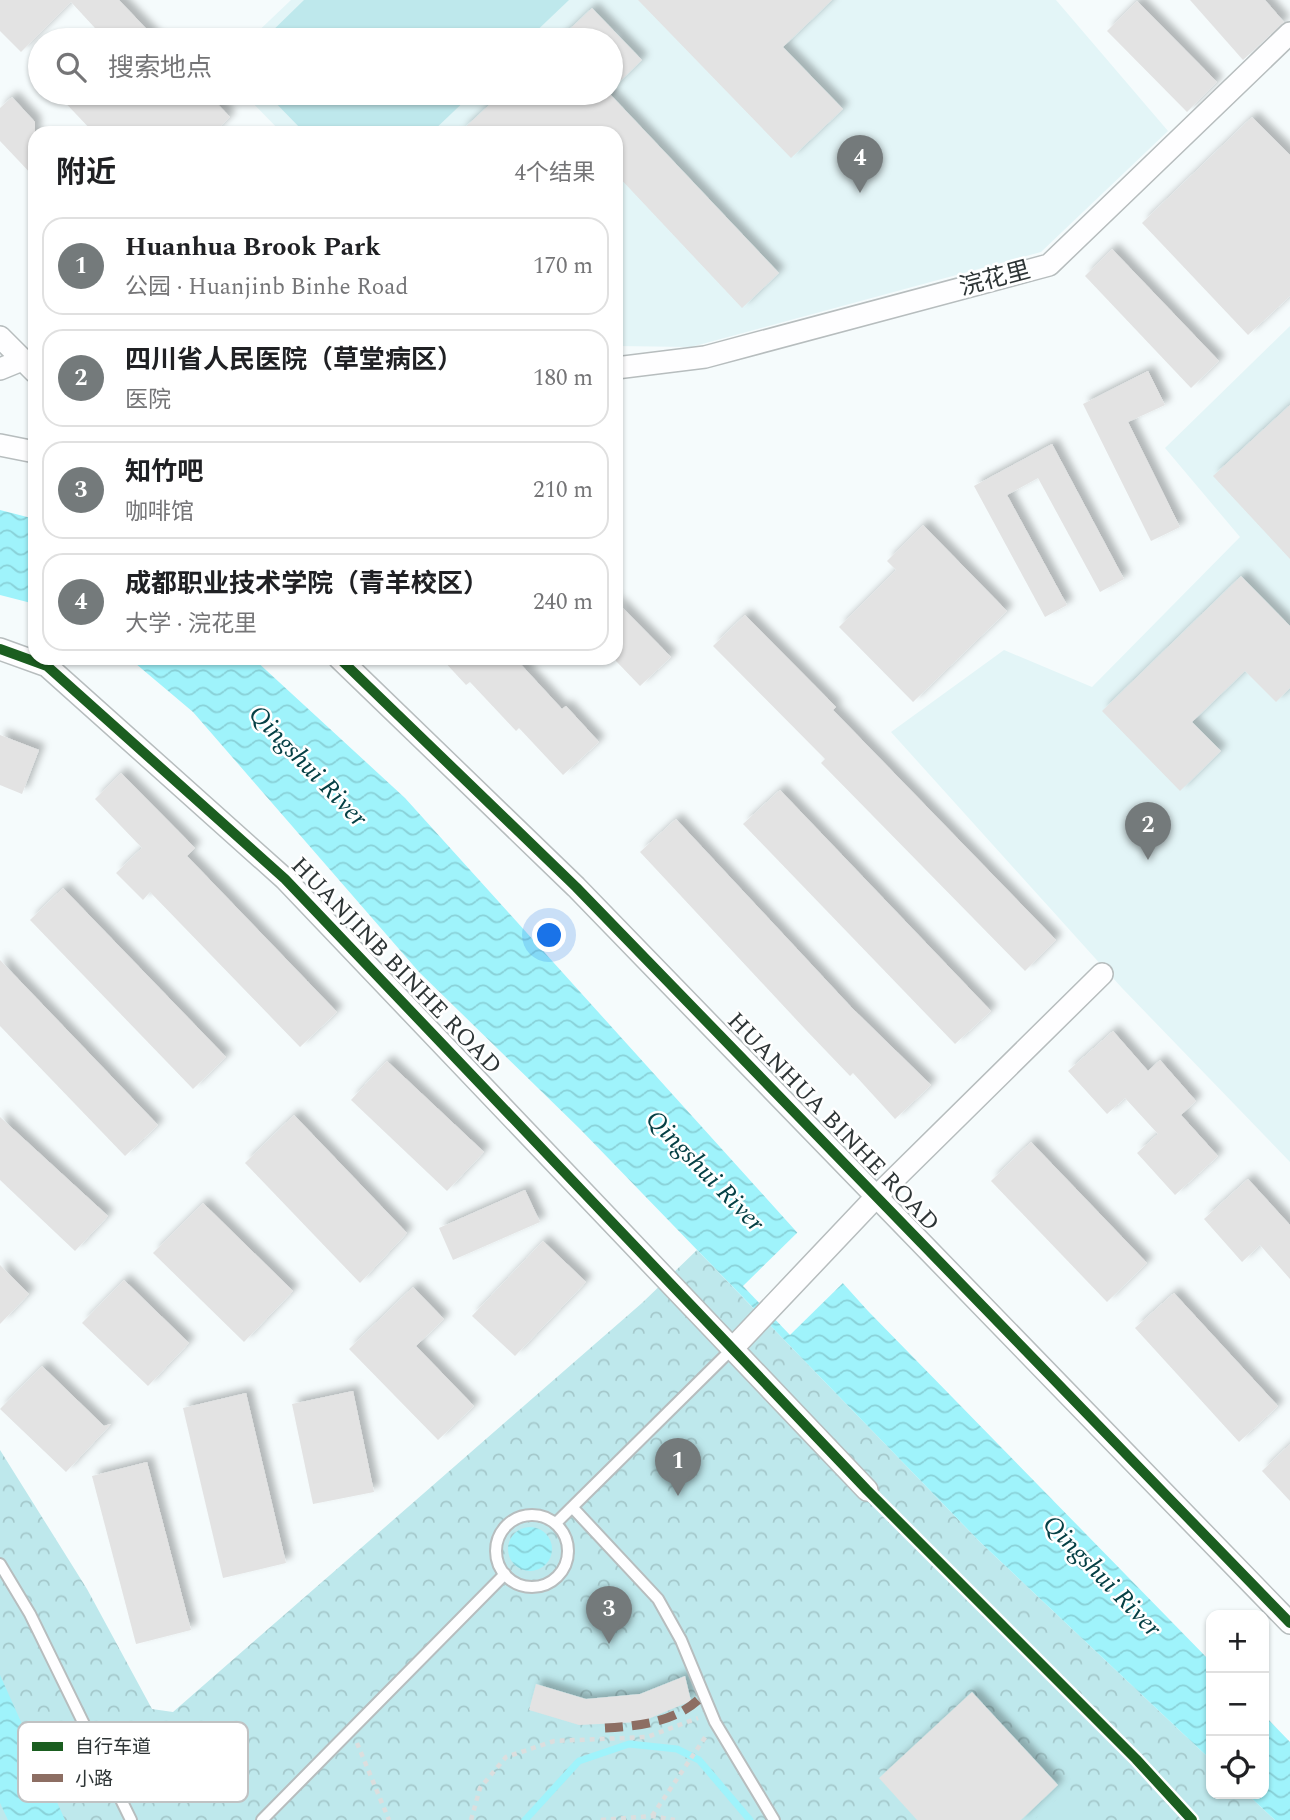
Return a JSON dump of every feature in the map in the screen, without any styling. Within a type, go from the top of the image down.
[{"type":"street","name":"浣花里","points":[[623,367],[705,357],[1049,265],[1290,33]]},
{"type":"street","points":[[0,337],[28,366]]},
{"type":"street","points":[[0,369],[28,366]]},
{"type":"street","points":[[0,445],[28,451]]},
{"type":"street","name":"HUANJINB BINHE ROAD","points":[[0,649],[28,659]]},
{"type":"street","name":"HUANJINB BINHE ROAD","points":[[44,665],[285,879],[867,1490]]},
{"type":"street","name":"HUANHUA BINHE ROAD","points":[[346,665],[576,887],[1290,1623]]},
{"type":"street","points":[[732,1349],[762,1314],[876,1197],[1102,975]]},
{"type":"lane","points":[[556,1523],[732,1349]]},
{"type":"lane","points":[[867,1490],[1136,1759],[1192,1820]]},
{"type":"lane","points":[[573,1508],[658,1600],[681,1640],[710,1710],[774,1820]]},
{"type":"lane","points":[[522,1516],[546,1517],[556,1523],[563,1532],[568,1555],[558,1576],[537,1586],[525,1586],[505,1574],[496,1552],[503,1529],[522,1516]]},
{"type":"lane","points":[[0,1564],[30,1614],[83,1722]]},
{"type":"lane","points":[[262,1820],[505,1574]]},
{"type":"lane","points":[[122,1802],[131,1820]]},
{"type":"path","points":[[471,1820],[480,1788],[506,1757],[554,1741],[647,1737],[694,1721],[710,1710]]},
{"type":"path","points":[[351,1732],[389,1820]]},
{"type":"path","points":[[652,1816],[696,1750]]},
{"type":"path","points":[[601,1820],[652,1816],[675,1820]]},
{"type":"shaded area","points":[[291,0],[1056,0],[1168,131],[1041,252],[691,347],[623,346],[623,126],[275,126],[255,105],[623,105],[623,28],[262,28]]},
{"type":"shaded area","points":[[1290,326],[1290,1162],[1122,988],[891,732],[1004,650],[1092,687],[1240,537],[1165,448]]},
{"type":"green space","points":[[304,0],[569,0],[540,28],[275,28]]},
{"type":"green space","points":[[278,105],[460,105],[438,126],[298,126]]},
{"type":"green space","points":[[697,1250],[980,1542],[1206,1755],[1206,1799],[1252,1799],[1275,1820],[0,1820],[0,1450],[87,1589],[152,1709],[173,1712],[642,1303]]},
{"type":"green space","points":[[1062,1794],[1087,1820],[1034,1820]]},
{"type":"water","points":[[0,510],[28,517],[28,602],[0,595]]},
{"type":"water","name":"Qingshui River","points":[[137,665],[261,665],[405,798],[868,1311],[1206,1657],[1206,1755],[980,1542],[580,1129],[419,972],[193,712]]},
{"type":"water","points":[[530,1527],[546,1533],[552,1549],[546,1565],[530,1571],[514,1565],[508,1549],[514,1533]]},
{"type":"water","points":[[0,1675],[21,1722],[18,1722],[18,1802],[57,1802],[65,1820],[8,1820],[0,1803]]},
{"type":"water","points":[[1269,1720],[1290,1742],[1290,1820],[1275,1820],[1252,1799],[1269,1799]]},
{"type":"pier","points":[[800,1230],[845,1281],[790,1335],[743,1286]]},
{"type":"building","points":[[0,0],[119,0],[146,28],[95,28],[71,2],[45,28],[28,28],[28,45],[21,52],[0,31]]},
{"type":"building","points":[[638,0],[832,0],[783,47],[843,109],[791,158]]},
{"type":"building","points":[[1190,0],[1265,0],[1284,22],[1243,60]]},
{"type":"building","points":[[1137,1],[1217,82],[1187,112],[1107,31]]},
{"type":"building","points":[[592,8],[611,28],[571,28]]},
{"type":"building","points":[[623,40],[642,60],[623,78]]},
{"type":"building","points":[[12,97],[35,122],[35,126],[28,126],[28,171],[0,141],[0,108]]},
{"type":"building","points":[[67,105],[218,105],[230,117],[221,126],[87,126]]},
{"type":"building","points":[[489,105],[620,105],[779,273],[742,308],[623,181],[623,126],[467,126]]},
{"type":"building","points":[[1252,117],[1290,155],[1290,296],[1248,335],[1142,223]]},
{"type":"building","points":[[1112,249],[1219,361],[1191,388],[1085,276]]},
{"type":"building","points":[[1148,371],[1165,405],[1128,422],[1180,527],[1151,541],[1083,404]]},
{"type":"building","points":[[1290,405],[1290,559],[1213,476]]},
{"type":"building","points":[[1052,444],[1124,579],[1100,592],[1038,478],[1007,495],[1067,605],[1045,617],[974,486]]},
{"type":"building","points":[[923,525],[1007,611],[913,702],[839,627],[896,570],[887,561]]},
{"type":"building","points":[[1241,576],[1290,626],[1290,688],[1276,702],[1245,671],[1192,722],[1221,751],[1180,791],[1102,711]]},
{"type":"building","points":[[623,608],[671,657],[640,686],[620,665],[623,665]]},
{"type":"building","points":[[745,615],[836,707],[833,710],[1056,940],[1025,971],[821,763],[825,759],[713,646]]},
{"type":"building","points":[[447,665],[521,665],[562,709],[566,706],[599,742],[563,775],[519,728],[516,731],[470,682],[466,685]]},
{"type":"building","points":[[0,735],[39,750],[22,794],[0,785]]},
{"type":"building","points":[[121,773],[195,848],[187,856],[337,1012],[300,1047],[150,892],[143,900],[116,873],[142,848],[95,799]]},
{"type":"building","points":[[780,790],[991,1011],[955,1044],[743,824]]},
{"type":"building","points":[[676,819],[852,1008],[931,1085],[895,1119],[853,1073],[850,1076],[805,1029],[640,852]]},
{"type":"building","points":[[63,888],[226,1057],[193,1089],[30,920]]},
{"type":"building","points":[[0,960],[158,1125],[125,1156],[0,1026]]},
{"type":"building","points":[[1113,1031],[1148,1071],[1160,1060],[1196,1101],[1181,1115],[1218,1156],[1175,1195],[1137,1153],[1158,1134],[1125,1098],[1107,1114],[1068,1071]]},
{"type":"building","points":[[387,1061],[484,1152],[447,1191],[351,1100]]},
{"type":"building","points":[[294,1115],[407,1233],[360,1283],[245,1163]]},
{"type":"building","points":[[0,1117],[108,1216],[75,1251],[0,1180]]},
{"type":"building","points":[[1031,1142],[1147,1263],[1107,1302],[991,1181]]},
{"type":"building","points":[[1248,1179],[1290,1225],[1290,1279],[1260,1245],[1242,1262],[1204,1219]]},
{"type":"building","points":[[525,1190],[540,1222],[453,1260],[439,1228]]},
{"type":"building","points":[[203,1203],[293,1291],[244,1342],[153,1253]]},
{"type":"building","points":[[543,1241],[586,1282],[515,1356],[472,1316]]},
{"type":"building","points":[[0,1265],[29,1294],[0,1324]]},
{"type":"building","points":[[124,1280],[189,1343],[148,1386],[82,1323]]},
{"type":"building","points":[[413,1287],[444,1319],[416,1346],[474,1406],[438,1440],[349,1349]]},
{"type":"building","points":[[1174,1293],[1278,1406],[1239,1442],[1135,1328]]},
{"type":"building","points":[[42,1366],[104,1426],[111,1424],[66,1472],[0,1409]]},
{"type":"building","points":[[353,1391],[374,1492],[313,1504],[292,1404]]},
{"type":"building","points":[[246,1393],[286,1563],[223,1578],[183,1408]]},
{"type":"building","points":[[1290,1444],[1290,1501],[1262,1471]]},
{"type":"building","points":[[147,1462],[191,1630],[136,1644],[92,1476]]},
{"type":"building","points":[[685,1676],[691,1701],[641,1722],[579,1725],[529,1710],[536,1684],[586,1699],[640,1694]]},
{"type":"building","points":[[972,1692],[1058,1785],[1021,1820],[917,1820],[879,1778]]},
{"type":"waterway","points":[[525,1820],[579,1761],[629,1744],[677,1749],[699,1760],[750,1820]]},
{"type":"marked path","points":[[605,1728],[645,1724],[670,1717],[703,1695]]},
{"type":"cycle path","points":[[0,649],[28,659]]},
{"type":"cycle path","points":[[44,665],[285,879],[867,1490],[1136,1759],[1192,1820]]},
{"type":"cycle path","points":[[346,665],[576,887],[1290,1623]]},
{"type":"place","name":"成都职业技术学院（青羊校区）","points":[[860,193]]},
{"type":"place","name":"四川省人民医院（草堂病区）","points":[[1148,860]]},
{"type":"place","name":"Huanhua Brook Park","points":[[678,1496]]},
{"type":"place","name":"知竹吧","points":[[609,1644]]}]
